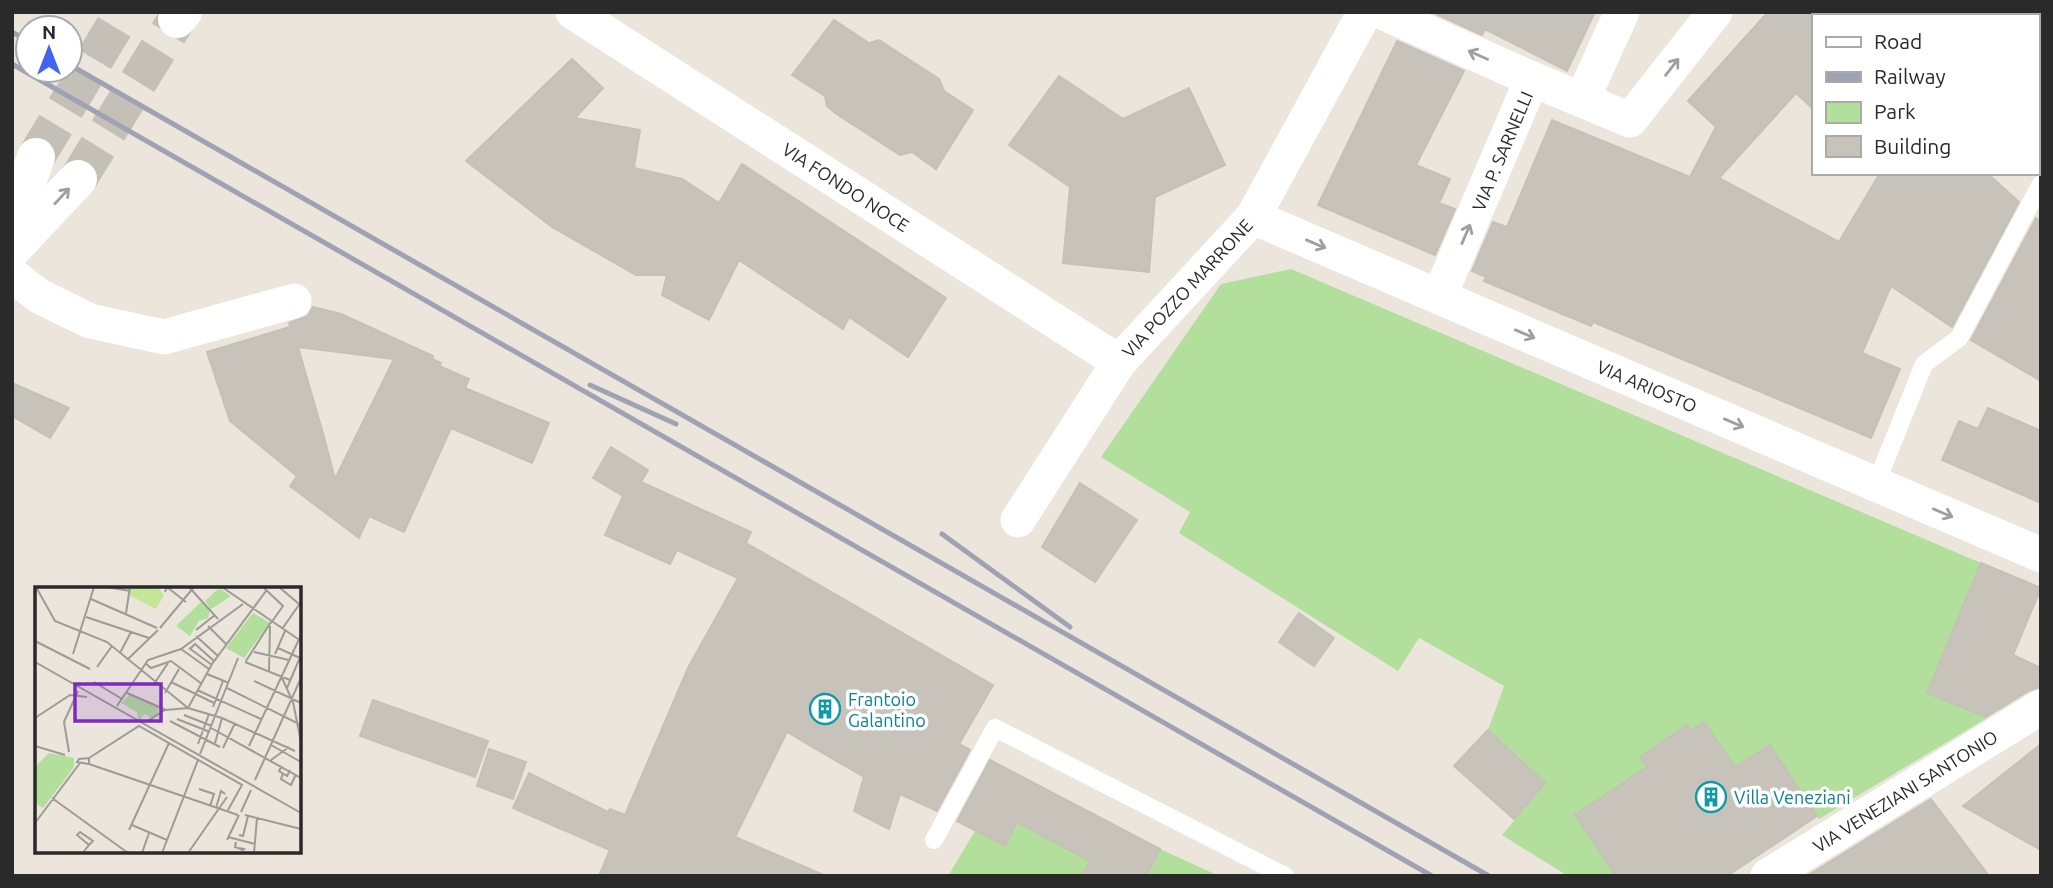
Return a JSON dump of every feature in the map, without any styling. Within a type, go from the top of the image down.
[{"type":"main road","points":[[12,225],[36,157]]},
{"type":"main road","points":[[12,249],[78,179]]},
{"type":"street","name":"VIA FONDO NOCE","points":[[573,12],[1119,362]]},
{"type":"street","name":"VIA POZZO MARRONE","points":[[1018,520],[1119,362],[1253,217],[1365,12]]},
{"type":"street","name":"VIA P. SARNELLI","points":[[1382,12],[1532,79],[1439,297]]},
{"type":"street","points":[[1582,100],[1622,12]]},
{"type":"street","points":[[1532,79],[1630,120],[1714,12]]},
{"type":"street","name":"VIA ARIOSTO","points":[[1253,217],[2041,555]]},
{"type":"street","points":[[12,275],[40,296],[90,321],[164,337],[294,301]]},
{"type":"street","name":"VIA VENEZIANI SANTONIO","points":[[1768,876],[2041,707]]},
{"type":"lane","points":[[1877,484],[1924,365],[1959,338],[2041,184]]},
{"type":"lane","points":[[934,840],[995,728],[1285,876]]},
{"type":"green space","points":[[1291,269],[1981,563],[1927,693],[1987,718],[1819,819],[1771,745],[1735,767],[1704,722],[1691,731],[1687,725],[1640,757],[1672,805],[1641,826],[1615,788],[1575,815],[1616,876],[1568,876],[1502,835],[1545,783],[1488,730],[1504,686],[1419,638],[1398,671],[1179,533],[1190,512],[1101,457],[1221,284]]},
{"type":"green space","points":[[1017,822],[1090,861],[1082,876],[948,876],[975,831],[1004,845]]},
{"type":"green space","points":[[1160,849],[1219,876],[1146,876]]},
{"type":"building","points":[[1432,12],[1595,12],[1567,71],[1485,29],[1482,35]]},
{"type":"building","points":[[1768,12],[1813,12],[1812,108],[1796,93],[1719,178],[1839,242],[1879,175],[1989,175],[2019,202],[1952,327],[1891,286],[1862,353],[1900,369],[1871,438],[1593,322],[1591,326],[1484,281],[1486,277],[1472,271],[1493,222],[1507,227],[1552,120],[1690,177],[1716,127],[1688,101]]},
{"type":"building","points":[[834,20],[869,43],[879,40],[939,79],[944,91],[973,110],[936,169],[912,152],[900,155],[835,113],[827,106],[825,96],[792,75]]},
{"type":"building","points":[[1397,41],[1464,71],[1416,165],[1450,179],[1439,203],[1455,209],[1435,255],[1318,205]]},
{"type":"building","points":[[572,59],[603,88],[575,118],[640,130],[634,168],[682,179],[719,203],[742,164],[946,298],[908,357],[849,317],[843,329],[739,260],[709,320],[662,295],[667,275],[636,275],[552,227],[466,161]]},
{"type":"building","points":[[1059,76],[1123,119],[1189,88],[1225,165],[1155,197],[1149,272],[1063,263],[1070,187],[1009,145]]},
{"type":"building","points":[[2036,218],[2041,222],[2041,381],[1971,340]]},
{"type":"building","points":[[313,307],[341,314],[433,356],[432,359],[441,363],[439,366],[469,379],[465,388],[549,423],[532,463],[451,428],[404,532],[369,516],[359,538],[290,486],[297,476],[230,421],[207,352],[290,327],[289,323],[308,316]],"holes":[[[298,347],[394,359],[335,479]]]},
{"type":"building","points":[[12,383],[69,408],[50,438],[12,416]]},
{"type":"building","points":[[1988,408],[2041,431],[2041,503],[1942,460],[1959,421],[1978,429]]},
{"type":"building","name":"Frantoio Galantino","points":[[611,447],[648,470],[641,482],[751,532],[746,543],[993,685],[959,744],[970,750],[937,811],[900,794],[889,829],[854,811],[864,777],[787,732],[735,837],[826,876],[599,876],[610,850],[513,808],[529,773],[608,812],[610,809],[625,815],[688,668],[738,578],[677,550],[670,564],[605,535],[623,496],[593,478]]},
{"type":"building","points":[[1080,483],[1137,520],[1095,582],[1042,547]]},
{"type":"building","points":[[1981,563],[2041,588],[2013,655],[2041,668],[2041,687],[2030,690],[1986,717],[1927,693]]},
{"type":"building","points":[[1299,613],[1334,638],[1314,666],[1279,642]]},
{"type":"building","points":[[373,700],[488,741],[475,777],[360,736]]},
{"type":"building","name":"Villa Veneziani","points":[[1704,722],[1735,767],[1770,745],[1817,816],[1727,876],[1616,876],[1575,815],[1647,767],[1640,757],[1687,725],[1691,731]]},
{"type":"building","points":[[1488,730],[1545,783],[1514,819],[1454,766]]},
{"type":"building","points":[[2041,744],[2041,850],[1963,806]]},
{"type":"building","points":[[489,749],[526,762],[513,799],[477,786]]},
{"type":"building","points":[[990,760],[1160,849],[1146,876],[1082,876],[1090,861],[1017,822],[1005,846],[957,821]]},
{"type":"building","points":[[1931,799],[1989,876],[1807,876]]},
{"type":"tunnel","points":[[36,157],[123,12]]},
{"type":"tunnel","points":[[78,179],[177,19]]},
{"type":"railway","points":[[12,64],[1432,876]]},
{"type":"railway","points":[[84,73],[1489,876]]},
{"type":"railway","points":[[590,385],[676,424]]},
{"type":"railway","points":[[942,534],[1070,627]]},
{"type":"place","name":"Frantoio Galantino","points":[[825,709]]},
{"type":"place","name":"Villa Veneziani","points":[[1711,797]]}]
